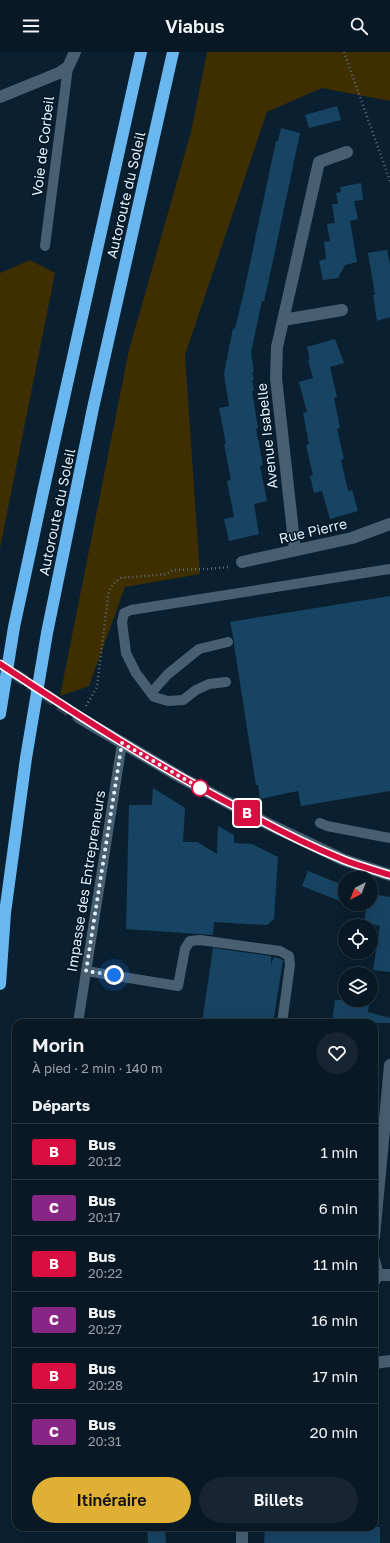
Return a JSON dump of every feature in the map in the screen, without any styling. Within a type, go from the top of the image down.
[{"type":"highway","name":"Autoroute du Soleil","points":[[0,714],[14,627],[39,507],[141,52]]},
{"type":"highway","name":"Autoroute du Soleil","points":[[0,984],[6,914],[24,774],[47,633],[93,408],[173,52]]},
{"type":"street","name":"Voie de Corbeil","points":[[68,67],[75,52]]},
{"type":"street","points":[[0,97],[59,73],[68,67]]},
{"type":"street","name":"Avenue Isabelle","points":[[295,550],[276,378],[277,347],[319,162],[347,152]]},
{"type":"street","points":[[284,320],[342,310]]},
{"type":"street","name":"Rue Pierre","points":[[242,562],[352,538],[390,524]]},
{"type":"street","points":[[80,718],[182,778],[266,823],[344,860],[390,875]]},
{"type":"street","points":[[378,1194],[390,1065]]},
{"type":"street","points":[[378,1362],[390,1361]]},
{"type":"street","points":[[242,1531],[242,1543]]},
{"type":"lane","name":"Voie de Corbeil","points":[[46,246],[68,67]]},
{"type":"lane","points":[[226,682],[209,684],[196,690],[183,700],[168,701],[154,697],[136,674],[126,653],[122,622],[124,613],[131,610],[390,569]]},
{"type":"lane","points":[[151,693],[168,674],[199,649],[228,642]]},
{"type":"lane","name":"Impasse des Entrepreneurs","points":[[79,1019],[122,743]]},
{"type":"lane","points":[[320,823],[327,826],[390,838]]},
{"type":"lane","points":[[86,971],[178,986],[185,949],[190,942],[200,940],[280,951],[289,956],[290,966],[283,1019]]},
{"type":"path","points":[[344,52],[390,181]]},
{"type":"shaded area","points":[[207,52],[390,52],[390,101],[322,88],[267,112],[185,355],[200,574],[125,587],[89,686],[60,696],[129,350],[191,132]]},
{"type":"shaded area","points":[[30,260],[55,273],[0,548],[0,273]]},
{"type":"building","points":[[337,106],[341,120],[309,128],[305,115]]},
{"type":"building","points":[[281,128],[300,133],[264,301],[262,301],[251,352],[254,372],[252,372],[254,380],[252,380],[254,391],[252,391],[258,428],[256,429],[263,465],[260,466],[267,501],[254,504],[259,534],[229,541],[224,519],[234,517],[227,481],[231,480],[219,408],[229,406],[224,374],[233,328],[235,329],[243,296],[276,141],[278,141]]},
{"type":"building","points":[[361,183],[363,200],[354,201],[358,219],[350,221],[357,262],[345,265],[338,278],[323,280],[319,261],[326,259],[324,242],[330,241],[327,224],[335,223],[332,204],[338,204],[336,193],[341,192],[340,187]]},
{"type":"building","points":[[387,250],[390,265],[390,317],[377,321],[373,295],[375,295],[368,253]]},
{"type":"building","points":[[335,339],[344,363],[330,367],[337,397],[334,398],[340,428],[337,429],[344,459],[341,460],[348,491],[352,490],[358,511],[330,519],[322,491],[314,493],[310,476],[313,475],[306,445],[309,444],[303,413],[307,412],[299,382],[313,378],[308,360],[310,359],[307,347]]},
{"type":"building","points":[[390,596],[390,791],[301,806],[298,791],[260,799],[258,785],[256,785],[230,622]]},
{"type":"building","points":[[153,788],[185,808],[183,842],[197,842],[217,854],[218,826],[234,835],[234,843],[252,844],[278,857],[274,919],[267,925],[214,922],[213,935],[126,929],[129,805],[152,805]]},
{"type":"building","points":[[308,871],[338,883],[338,900],[302,886]]},
{"type":"building","points":[[378,895],[390,897],[390,972],[378,971],[378,967],[373,967],[375,959],[378,959],[378,939],[380,926],[378,926],[378,919],[364,919],[366,911],[378,911]]},
{"type":"building","points":[[213,948],[271,956],[271,964],[274,957],[283,960],[274,1019],[203,1019]]},
{"type":"building","points":[[335,1000],[338,1000],[338,1007],[368,1007],[368,1012],[390,1018],[390,1023],[378,1023],[378,1019],[333,1019]]},
{"type":"building","points":[[378,1527],[380,1527],[380,1543],[264,1543],[265,1531],[378,1531]]},
{"type":"building","points":[[147,1531],[165,1531],[166,1543],[148,1543]]},
{"type":"tunnel","points":[[0,664],[80,718]]},
{"type":"bus line","name":"B","points":[[0,664],[80,718],[182,778],[266,823],[331,854],[344,860],[390,875]]},
{"type":"route","points":[[114,975],[86,971],[122,743],[200,788]]}]
